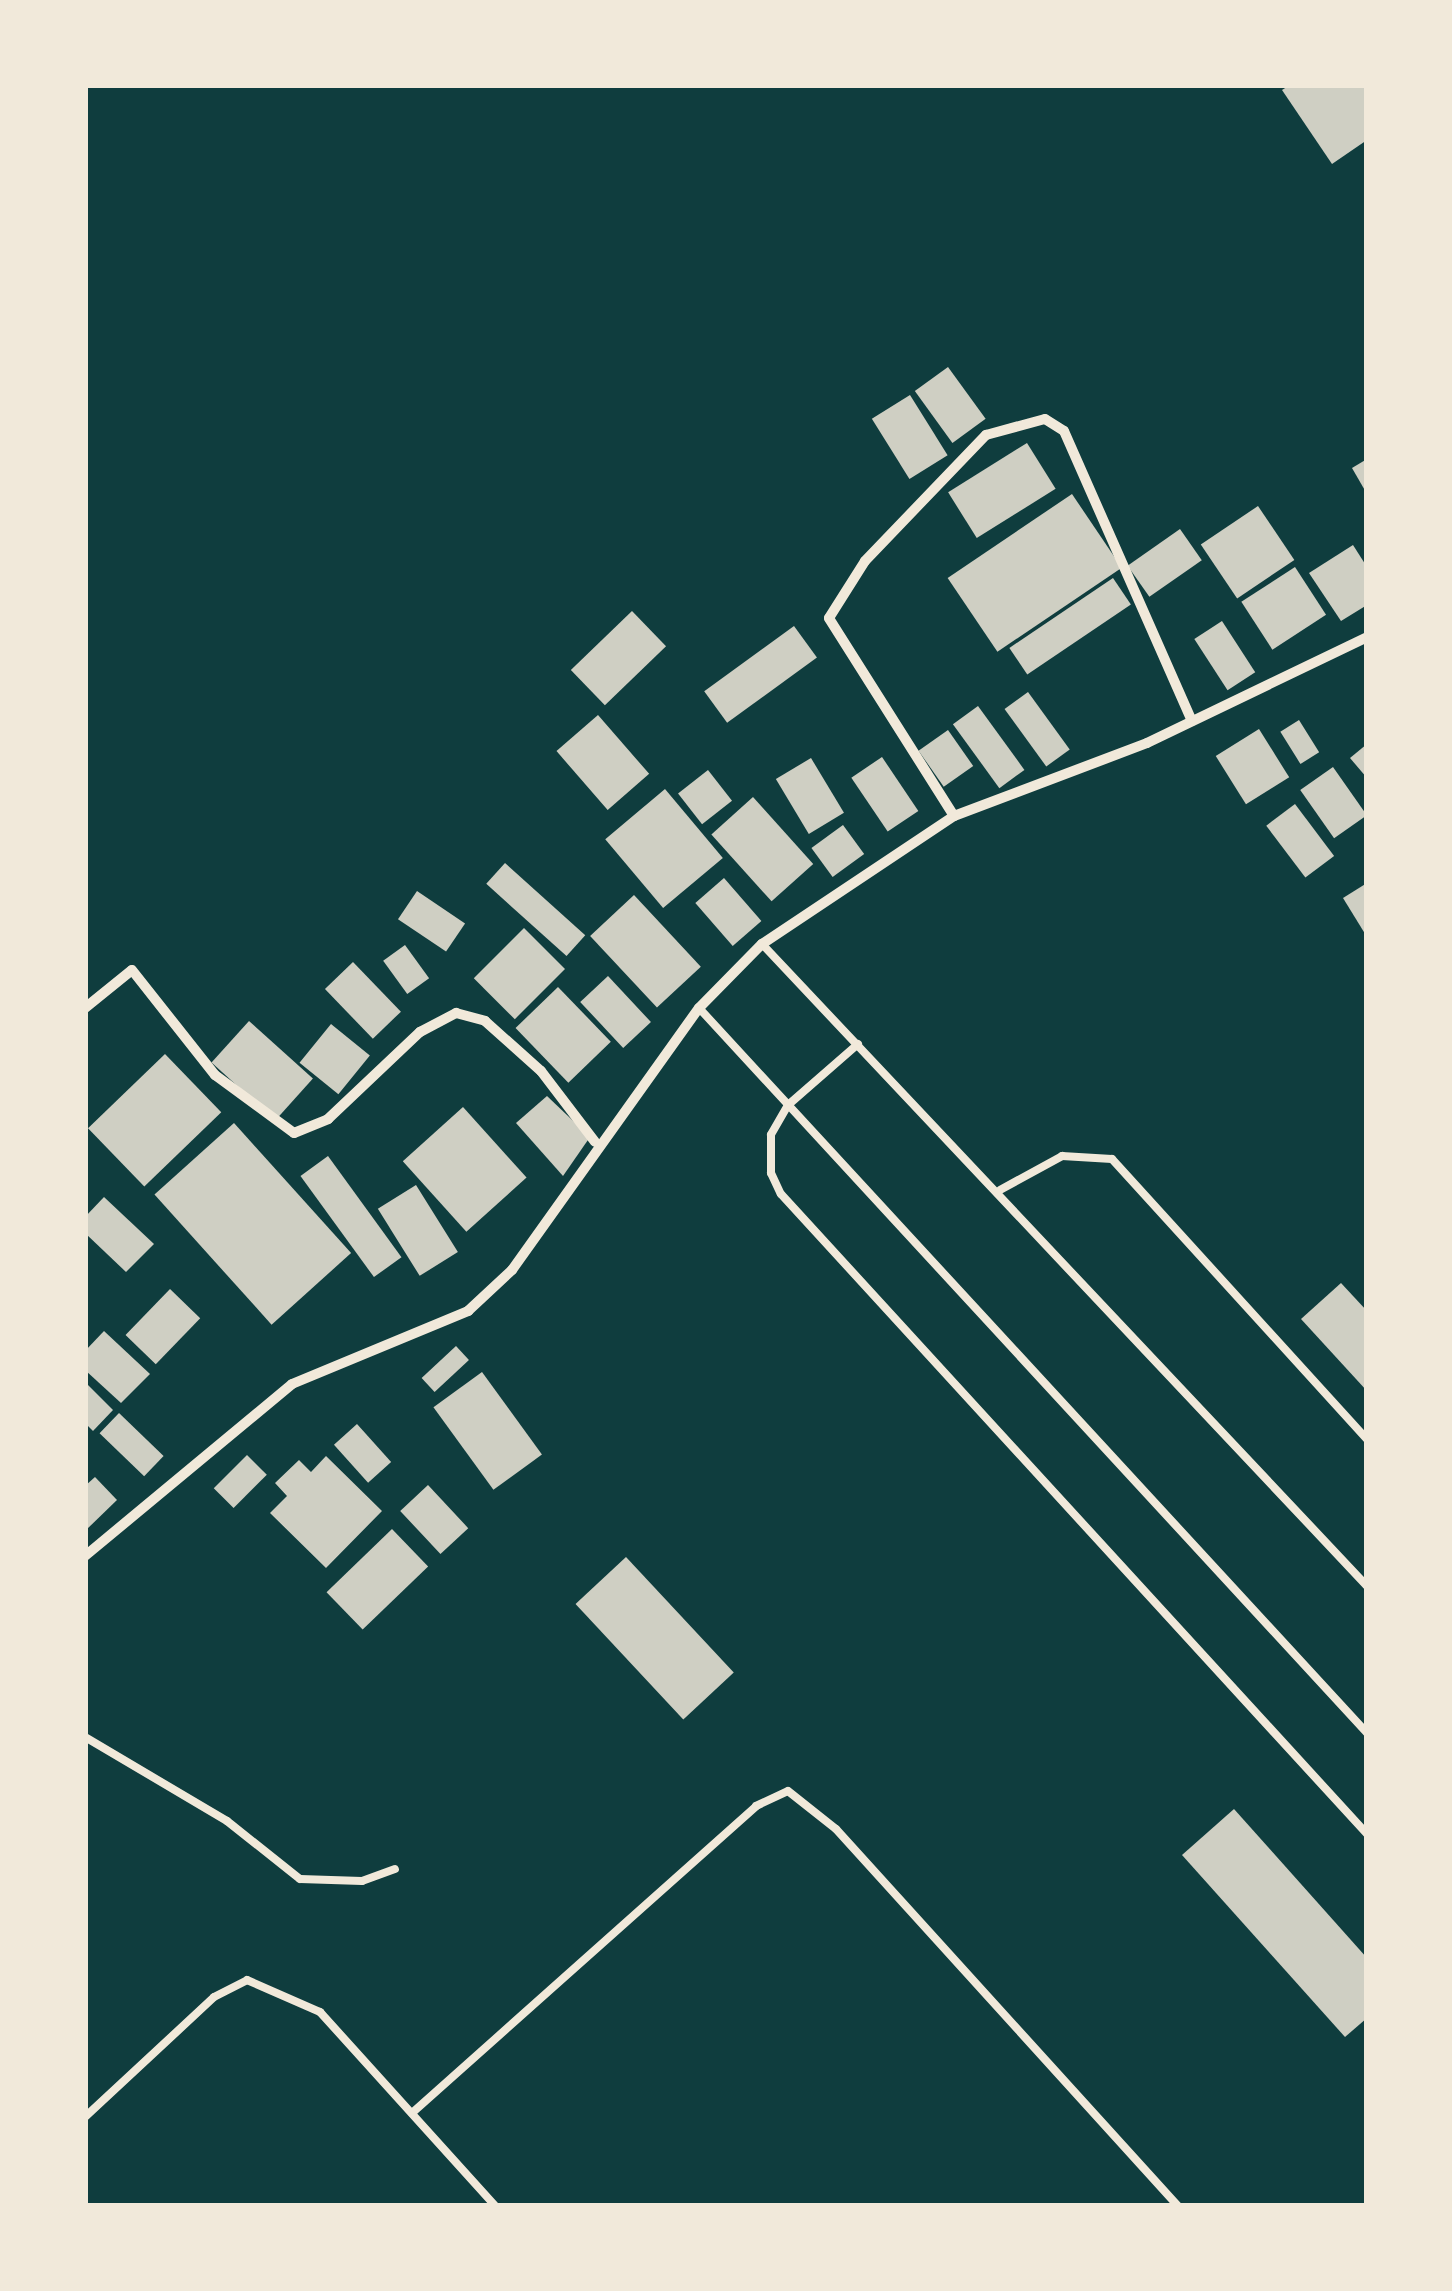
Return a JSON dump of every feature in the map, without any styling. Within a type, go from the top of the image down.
[{"type":"street","points":[[954,816],[830,618],[865,561],[986,435],[1045,420],[1064,430],[1192,722]]},
{"type":"street","points":[[86,1553],[292,1384],[468,1312],[512,1270],[595,1142],[699,1008],[762,944],[954,816],[1192,722],[1367,637]]},
{"type":"street","points":[[85,1008],[132,970],[216,1075],[294,1133],[328,1118],[420,1032],[456,1013],[486,1021],[540,1071],[595,1142]]},
{"type":"lane","points":[[762,944],[1000,1190],[1367,1586]]},
{"type":"lane","points":[[699,1008],[1367,1733]]},
{"type":"lane","points":[[858,1044],[788,1105],[771,1136],[770,1173],[782,1194],[1367,1834]]},
{"type":"lane","points":[[1000,1190],[1062,1156],[1112,1159],[1367,1439]]},
{"type":"lane","points":[[85,1737],[227,1822],[300,1879],[362,1881],[395,1870]]},
{"type":"lane","points":[[412,2113],[756,1806],[788,1791],[836,1829],[1178,2206]]},
{"type":"lane","points":[[85,2116],[214,1998],[248,1980],[320,2012],[495,2206]]},
{"type":"building","points":[[1290,85],[1367,85],[1367,140],[1332,164],[1282,90]]},
{"type":"building","points":[[948,367],[986,419],[952,443],[915,391]]},
{"type":"building","points":[[910,395],[948,455],[909,479],[872,419]]},
{"type":"building","points":[[1027,443],[1056,489],[977,538],[948,492]]},
{"type":"building","points":[[1367,459],[1367,494],[1352,468]]},
{"type":"building","points":[[1072,494],[1122,568],[997,652],[948,578]]},
{"type":"building","points":[[1258,506],[1294,560],[1237,598],[1201,545]]},
{"type":"building","points":[[1180,529],[1202,560],[1149,597],[1128,566]]},
{"type":"building","points":[[1353,545],[1367,567],[1367,605],[1341,621],[1309,573]]},
{"type":"building","points":[[1295,567],[1326,615],[1272,650],[1241,602]]},
{"type":"building","points":[[1113,578],[1131,605],[1027,674],[1009,648]]},
{"type":"building","points":[[632,611],[666,646],[605,705],[571,670]]},
{"type":"building","points":[[1222,621],[1255,672],[1228,690],[1194,639]]},
{"type":"building","points":[[794,626],[817,658],[727,723],[704,691]]},
{"type":"building","points":[[1028,692],[1070,749],[1046,766],[1005,709]]},
{"type":"building","points":[[978,706],[1024,770],[999,788],[953,724]]},
{"type":"building","points":[[598,715],[649,774],[608,810],[556,751]]},
{"type":"building","points":[[1299,720],[1319,752],[1300,764],[1280,732]]},
{"type":"building","points":[[1259,729],[1289,777],[1246,804],[1216,756]]},
{"type":"building","points":[[948,730],[973,766],[944,787],[919,751]]},
{"type":"building","points":[[1367,744],[1367,778],[1350,758]]},
{"type":"building","points":[[882,757],[918,811],[888,832],[851,778]]},
{"type":"building","points":[[811,758],[844,813],[809,834],[776,779]]},
{"type":"building","points":[[1333,767],[1367,815],[1334,838],[1300,790]]},
{"type":"building","points":[[708,770],[732,801],[702,824],[678,793]]},
{"type":"building","points":[[665,789],[723,858],[663,908],[605,839]]},
{"type":"building","points":[[753,797],[813,864],[772,901],[711,834]]},
{"type":"building","points":[[1295,804],[1334,856],[1305,878],[1266,826]]},
{"type":"building","points":[[843,825],[864,854],[833,877],[811,848]]},
{"type":"building","points":[[505,863],[585,935],[567,956],[486,884]]},
{"type":"building","points":[[724,878],[761,921],[733,946],[695,903]]},
{"type":"building","points":[[1367,883],[1367,937],[1343,898]]},
{"type":"building","points":[[417,891],[465,923],[446,952],[398,919]]},
{"type":"building","points":[[634,895],[701,967],[657,1008],[590,936]]},
{"type":"building","points":[[524,928],[565,969],[515,1019],[474,978]]},
{"type":"building","points":[[405,945],[429,978],[407,994],[383,961]]},
{"type":"building","points":[[353,962],[401,1012],[373,1039],[325,989]]},
{"type":"building","points":[[608,976],[651,1022],[623,1048],[580,1002]]},
{"type":"building","points":[[558,987],[611,1042],[568,1083],[516,1028]]},
{"type":"building","points":[[249,1021],[313,1079],[275,1120],[212,1063]]},
{"type":"building","points":[[331,1024],[370,1055],[338,1094],[300,1063]]},
{"type":"building","points":[[165,1054],[221,1112],[144,1187],[88,1128]]},
{"type":"building","points":[[547,1096],[590,1137],[563,1176],[516,1123]]},
{"type":"building","points":[[463,1107],[527,1178],[466,1232],[403,1161]]},
{"type":"building","points":[[234,1123],[351,1253],[272,1325],[154,1195]]},
{"type":"building","points":[[328,1156],[401,1257],[374,1277],[300,1176]]},
{"type":"building","points":[[416,1185],[458,1252],[420,1276],[378,1209]]},
{"type":"building","points":[[104,1197],[154,1244],[126,1272],[85,1233],[85,1217]]},
{"type":"building","points":[[1341,1283],[1367,1311],[1367,1391],[1301,1319]]},
{"type":"building","points":[[170,1289],[200,1318],[156,1364],[126,1335]]},
{"type":"building","points":[[104,1331],[150,1374],[121,1403],[85,1370],[85,1351]]},
{"type":"building","points":[[456,1346],[469,1360],[435,1392],[422,1378]]},
{"type":"building","points":[[482,1372],[542,1455],[493,1490],[433,1407]]},
{"type":"building","points":[[85,1382],[113,1410],[93,1431],[85,1423]]},
{"type":"building","points":[[119,1413],[164,1456],[144,1476],[100,1433]]},
{"type":"building","points":[[357,1424],[391,1462],[368,1483],[334,1445]]},
{"type":"building","points":[[247,1455],[267,1475],[234,1508],[214,1488]]},
{"type":"building","points":[[326,1456],[382,1511],[326,1568],[270,1513],[287,1496],[275,1483],[299,1460],[311,1472]]},
{"type":"building","points":[[95,1477],[117,1500],[85,1531],[85,1486]]},
{"type":"building","points":[[428,1485],[468,1528],[440,1554],[400,1511]]},
{"type":"building","points":[[392,1529],[428,1566],[363,1630],[327,1592]]},
{"type":"building","points":[[626,1557],[734,1673],[683,1720],[576,1604]]},
{"type":"building","points":[[1234,1809],[1367,1958],[1367,2018],[1345,2037],[1182,1855]]}]
